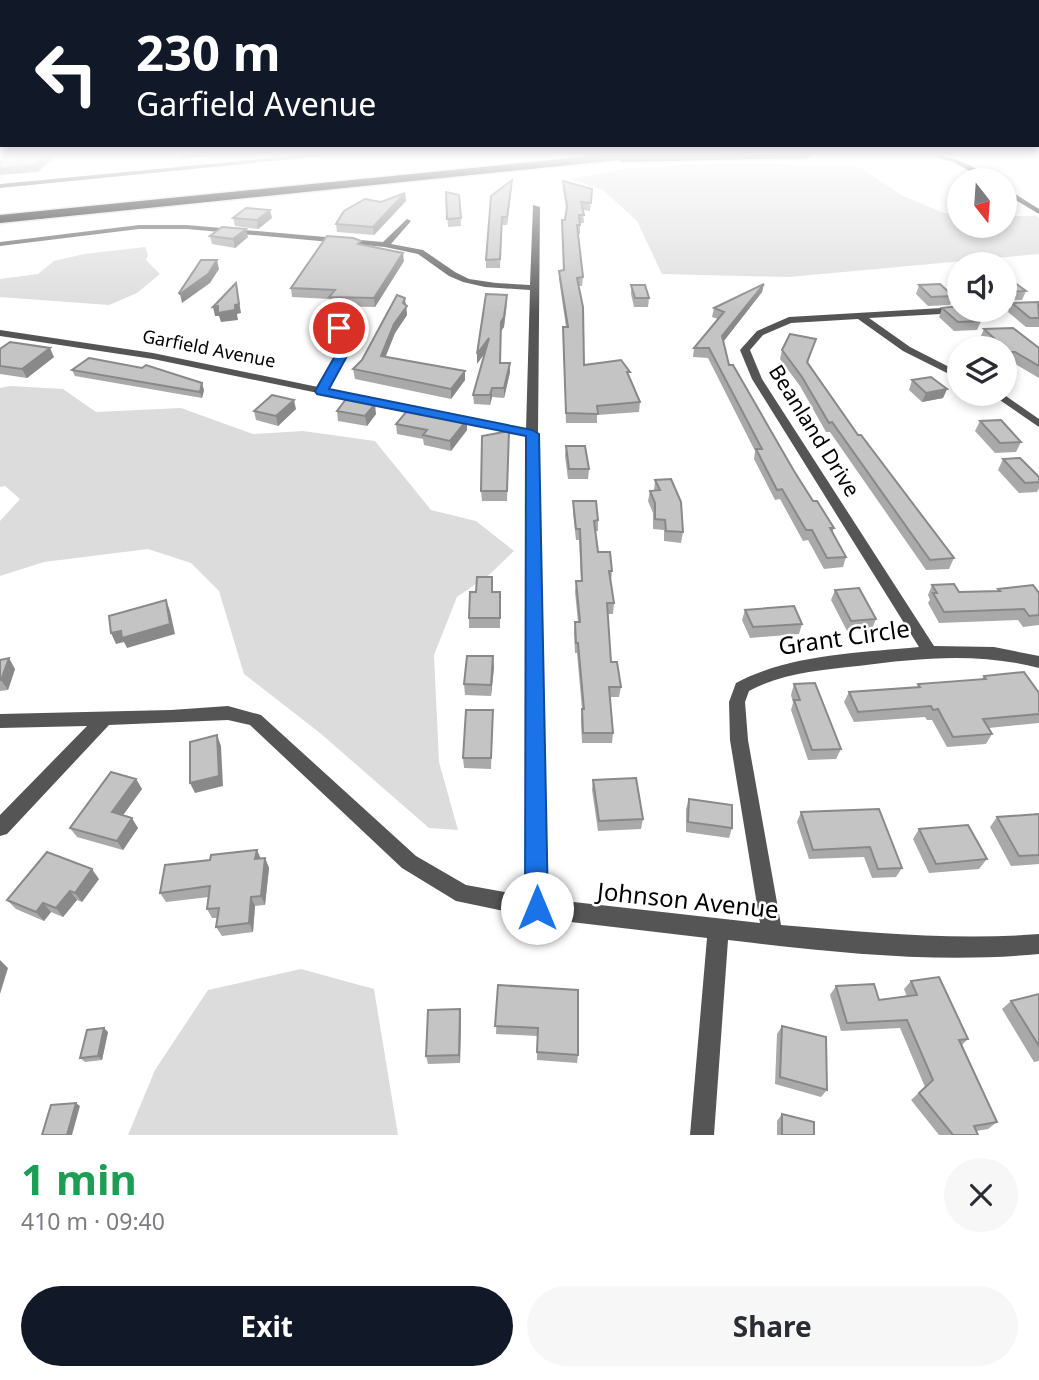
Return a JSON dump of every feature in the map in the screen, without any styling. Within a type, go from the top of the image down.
[{"type":"highway","points":[[0,219],[111,208]]},
{"type":"street","points":[[536,208],[532,434],[537,908]]},
{"type":"street","points":[[385,245],[407,221]]},
{"type":"street","points":[[0,244],[139,227],[187,227],[385,245],[420,251],[435,258],[459,278],[482,284],[535,288]]},
{"type":"street","points":[[1017,306],[1039,305]]},
{"type":"street","name":"Beanland Drive","points":[[929,651],[757,379],[746,354],[747,346],[760,333],[789,320],[947,311]]},
{"type":"street","points":[[859,315],[911,353],[947,370]]},
{"type":"street","points":[[316,318],[339,328],[343,334],[341,356],[321,391]]},
{"type":"street","name":"Garfield Avenue","points":[[0,333],[141,354],[532,434]]},
{"type":"street","points":[[1013,406],[1039,424]]},
{"type":"street","name":"Grant Circle","points":[[772,935],[739,740],[737,702],[742,687],[758,677],[782,669],[929,651],[1001,654],[1039,663]]},
{"type":"street","name":"Johnson Avenue","points":[[0,721],[228,713],[255,720],[409,862],[463,894],[537,908],[772,935],[904,945],[994,948],[1039,944]]},
{"type":"street","points":[[0,828],[104,719]]},
{"type":"street","points":[[702,1135],[718,930]]},
{"type":"shaded area","points":[[623,208],[932,208],[947,213],[947,238],[1017,238],[1017,216],[1039,218],[1039,254],[1017,256],[1017,252],[947,252],[947,262],[789,277],[662,274],[637,221]]},
{"type":"shaded area","points":[[145,247],[148,255],[146,260],[160,274],[137,293],[109,305],[0,297],[0,279],[38,274],[54,261],[84,254]]},
{"type":"shaded area","points":[[10,386],[63,389],[96,412],[181,408],[253,434],[303,431],[375,441],[431,510],[476,521],[514,551],[490,574],[457,597],[434,655],[439,762],[458,830],[429,828],[320,733],[244,674],[219,591],[191,563],[148,549],[44,562],[0,576],[0,521],[20,499],[5,486],[0,487],[0,388]]},
{"type":"shaded area","points":[[301,969],[374,989],[398,1135],[128,1135],[155,1070],[208,990]]},
{"type":"building","points":[[246,208],[270,210],[257,220],[233,218]]},
{"type":"building","points":[[349,208],[391,208],[373,227],[336,224],[344,211]]},
{"type":"building","points":[[447,208],[460,208],[461,218],[447,219]]},
{"type":"building","points":[[490,208],[508,208],[507,217],[502,217],[500,259],[486,260]]},
{"type":"building","points":[[567,208],[582,208],[584,215],[579,215],[580,225],[577,225],[583,277],[577,278],[583,307],[584,365],[621,360],[630,372],[627,372],[640,402],[597,406],[598,414],[566,413],[563,327],[568,327],[559,271],[564,270],[562,220],[565,220]]},
{"type":"building","points":[[222,227],[246,229],[233,239],[210,236]]},
{"type":"building","points":[[327,236],[353,238],[361,241],[358,244],[403,253],[374,298],[329,297],[335,290],[291,288]]},
{"type":"building","points":[[201,260],[217,260],[208,274],[180,294],[179,293]]},
{"type":"building","points":[[236,283],[239,304],[235,305],[235,310],[218,313],[218,306],[213,307]]},
{"type":"building","points":[[764,284],[722,336],[729,365],[733,365],[794,471],[834,528],[830,528],[846,557],[827,558],[812,530],[806,530],[782,489],[777,490],[756,449],[762,449],[709,348],[694,348],[724,312],[714,308]]},
{"type":"building","points":[[940,284],[947,290],[947,296],[931,297],[919,285]]},
{"type":"building","points":[[1017,284],[1026,291],[1017,292]]},
{"type":"building","points":[[631,285],[645,285],[649,298],[635,298]]},
{"type":"building","points":[[486,294],[507,295],[501,322],[500,363],[510,363],[504,388],[492,388],[490,395],[473,395],[489,338],[477,354]]},
{"type":"building","points":[[397,295],[405,298],[403,303],[407,306],[394,324],[381,356],[465,371],[451,389],[353,369],[362,360]]},
{"type":"building","points":[[1038,302],[1039,318],[1030,318],[1017,307],[1017,303]]},
{"type":"building","points":[[1013,328],[1039,348],[1039,366],[1017,353],[1017,336],[992,336],[984,329]]},
{"type":"building","points":[[790,334],[816,339],[807,362],[858,435],[861,435],[954,558],[930,560],[832,422],[829,423],[802,377],[782,350]]},
{"type":"building","points":[[10,342],[50,348],[22,369],[0,366],[0,349]]},
{"type":"building","points":[[89,358],[142,368],[146,365],[202,383],[200,392],[72,370]]},
{"type":"building","points":[[931,377],[947,389],[926,393],[912,380]]},
{"type":"building","points":[[272,395],[294,400],[276,416],[254,411]]},
{"type":"building","points":[[346,399],[375,404],[365,416],[337,411]]},
{"type":"building","points":[[407,411],[467,420],[450,441],[423,435],[427,430],[396,424]]},
{"type":"building","points":[[1001,420],[1021,442],[1000,443],[980,421]]},
{"type":"building","points":[[509,431],[507,491],[481,491],[482,436]]},
{"type":"building","points":[[566,446],[585,446],[589,469],[569,469]]},
{"type":"building","points":[[1020,458],[1039,477],[1039,482],[1025,483],[1003,459]]},
{"type":"building","points":[[671,479],[681,502],[683,532],[666,531],[665,520],[655,519],[655,503],[650,491],[660,490],[655,480]]},
{"type":"building","points":[[573,501],[596,501],[598,520],[594,521],[598,552],[610,552],[612,571],[609,571],[614,603],[607,603],[611,662],[617,662],[621,687],[609,687],[613,733],[583,733],[584,709],[575,622],[580,622],[576,581],[582,581],[580,529],[576,529]]},
{"type":"building","points":[[477,577],[492,577],[492,592],[500,592],[500,618],[469,618],[470,592],[476,592]]},
{"type":"building","points":[[954,584],[959,592],[1000,591],[998,589],[1033,585],[1039,593],[1039,615],[1029,616],[1024,609],[944,612],[933,593],[937,593],[932,585]]},
{"type":"building","points":[[859,588],[876,619],[851,621],[835,590]]},
{"type":"building","points":[[166,600],[170,624],[122,638],[121,631],[111,633],[109,616]]},
{"type":"building","points":[[794,606],[802,624],[753,627],[745,610]]},
{"type":"building","points":[[467,656],[493,656],[491,685],[464,684]]},
{"type":"building","points":[[9,658],[1,680],[0,680],[0,660]]},
{"type":"building","points":[[1024,672],[1039,693],[1039,714],[983,719],[992,734],[953,737],[938,709],[933,710],[931,706],[858,712],[849,692],[920,687],[918,684],[986,679],[984,676]]},
{"type":"building","points":[[815,683],[841,749],[812,750],[794,700],[800,700],[794,684]]},
{"type":"building","points":[[466,710],[493,710],[491,758],[463,758]]},
{"type":"building","points":[[217,735],[219,776],[190,783],[190,742]]},
{"type":"building","points":[[111,772],[136,779],[112,812],[132,818],[117,841],[70,828]]},
{"type":"building","points":[[636,778],[643,819],[599,821],[593,780]]},
{"type":"building","points":[[689,799],[732,805],[732,828],[688,822]]},
{"type":"building","points":[[879,809],[902,868],[878,869],[870,847],[813,850],[801,812]]},
{"type":"building","points":[[1039,814],[1039,855],[1019,856],[997,817]]},
{"type":"building","points":[[968,825],[987,859],[936,864],[919,829]]},
{"type":"building","points":[[257,850],[255,859],[265,858],[261,896],[251,897],[249,923],[216,927],[219,908],[207,909],[210,886],[160,893],[165,865],[210,860],[211,855]]},
{"type":"building","points":[[47,852],[92,869],[75,893],[70,891],[56,908],[43,903],[36,912],[7,900]]},
{"type":"building","points":[[939,977],[968,1039],[959,1040],[997,1122],[974,1126],[978,1135],[953,1135],[919,1093],[933,1080],[907,1020],[847,1023],[836,986],[874,984],[879,1000],[917,995],[911,981]]},
{"type":"building","points":[[498,985],[578,990],[578,1055],[537,1052],[538,1028],[495,1026]]},
{"type":"building","points":[[1039,994],[1039,1046],[1011,1001]]},
{"type":"building","points":[[460,1009],[459,1055],[426,1056],[428,1010]]},
{"type":"building","points":[[782,1026],[826,1037],[827,1090],[780,1077]]},
{"type":"building","points":[[104,1028],[98,1056],[80,1058],[87,1030]]},
{"type":"building","points":[[76,1103],[67,1135],[42,1135],[51,1105]]},
{"type":"building","points":[[782,1114],[814,1122],[814,1135],[782,1135]]},
{"type":"route","points":[[339,328],[343,334],[341,356],[321,391],[532,434],[537,908]]}]
